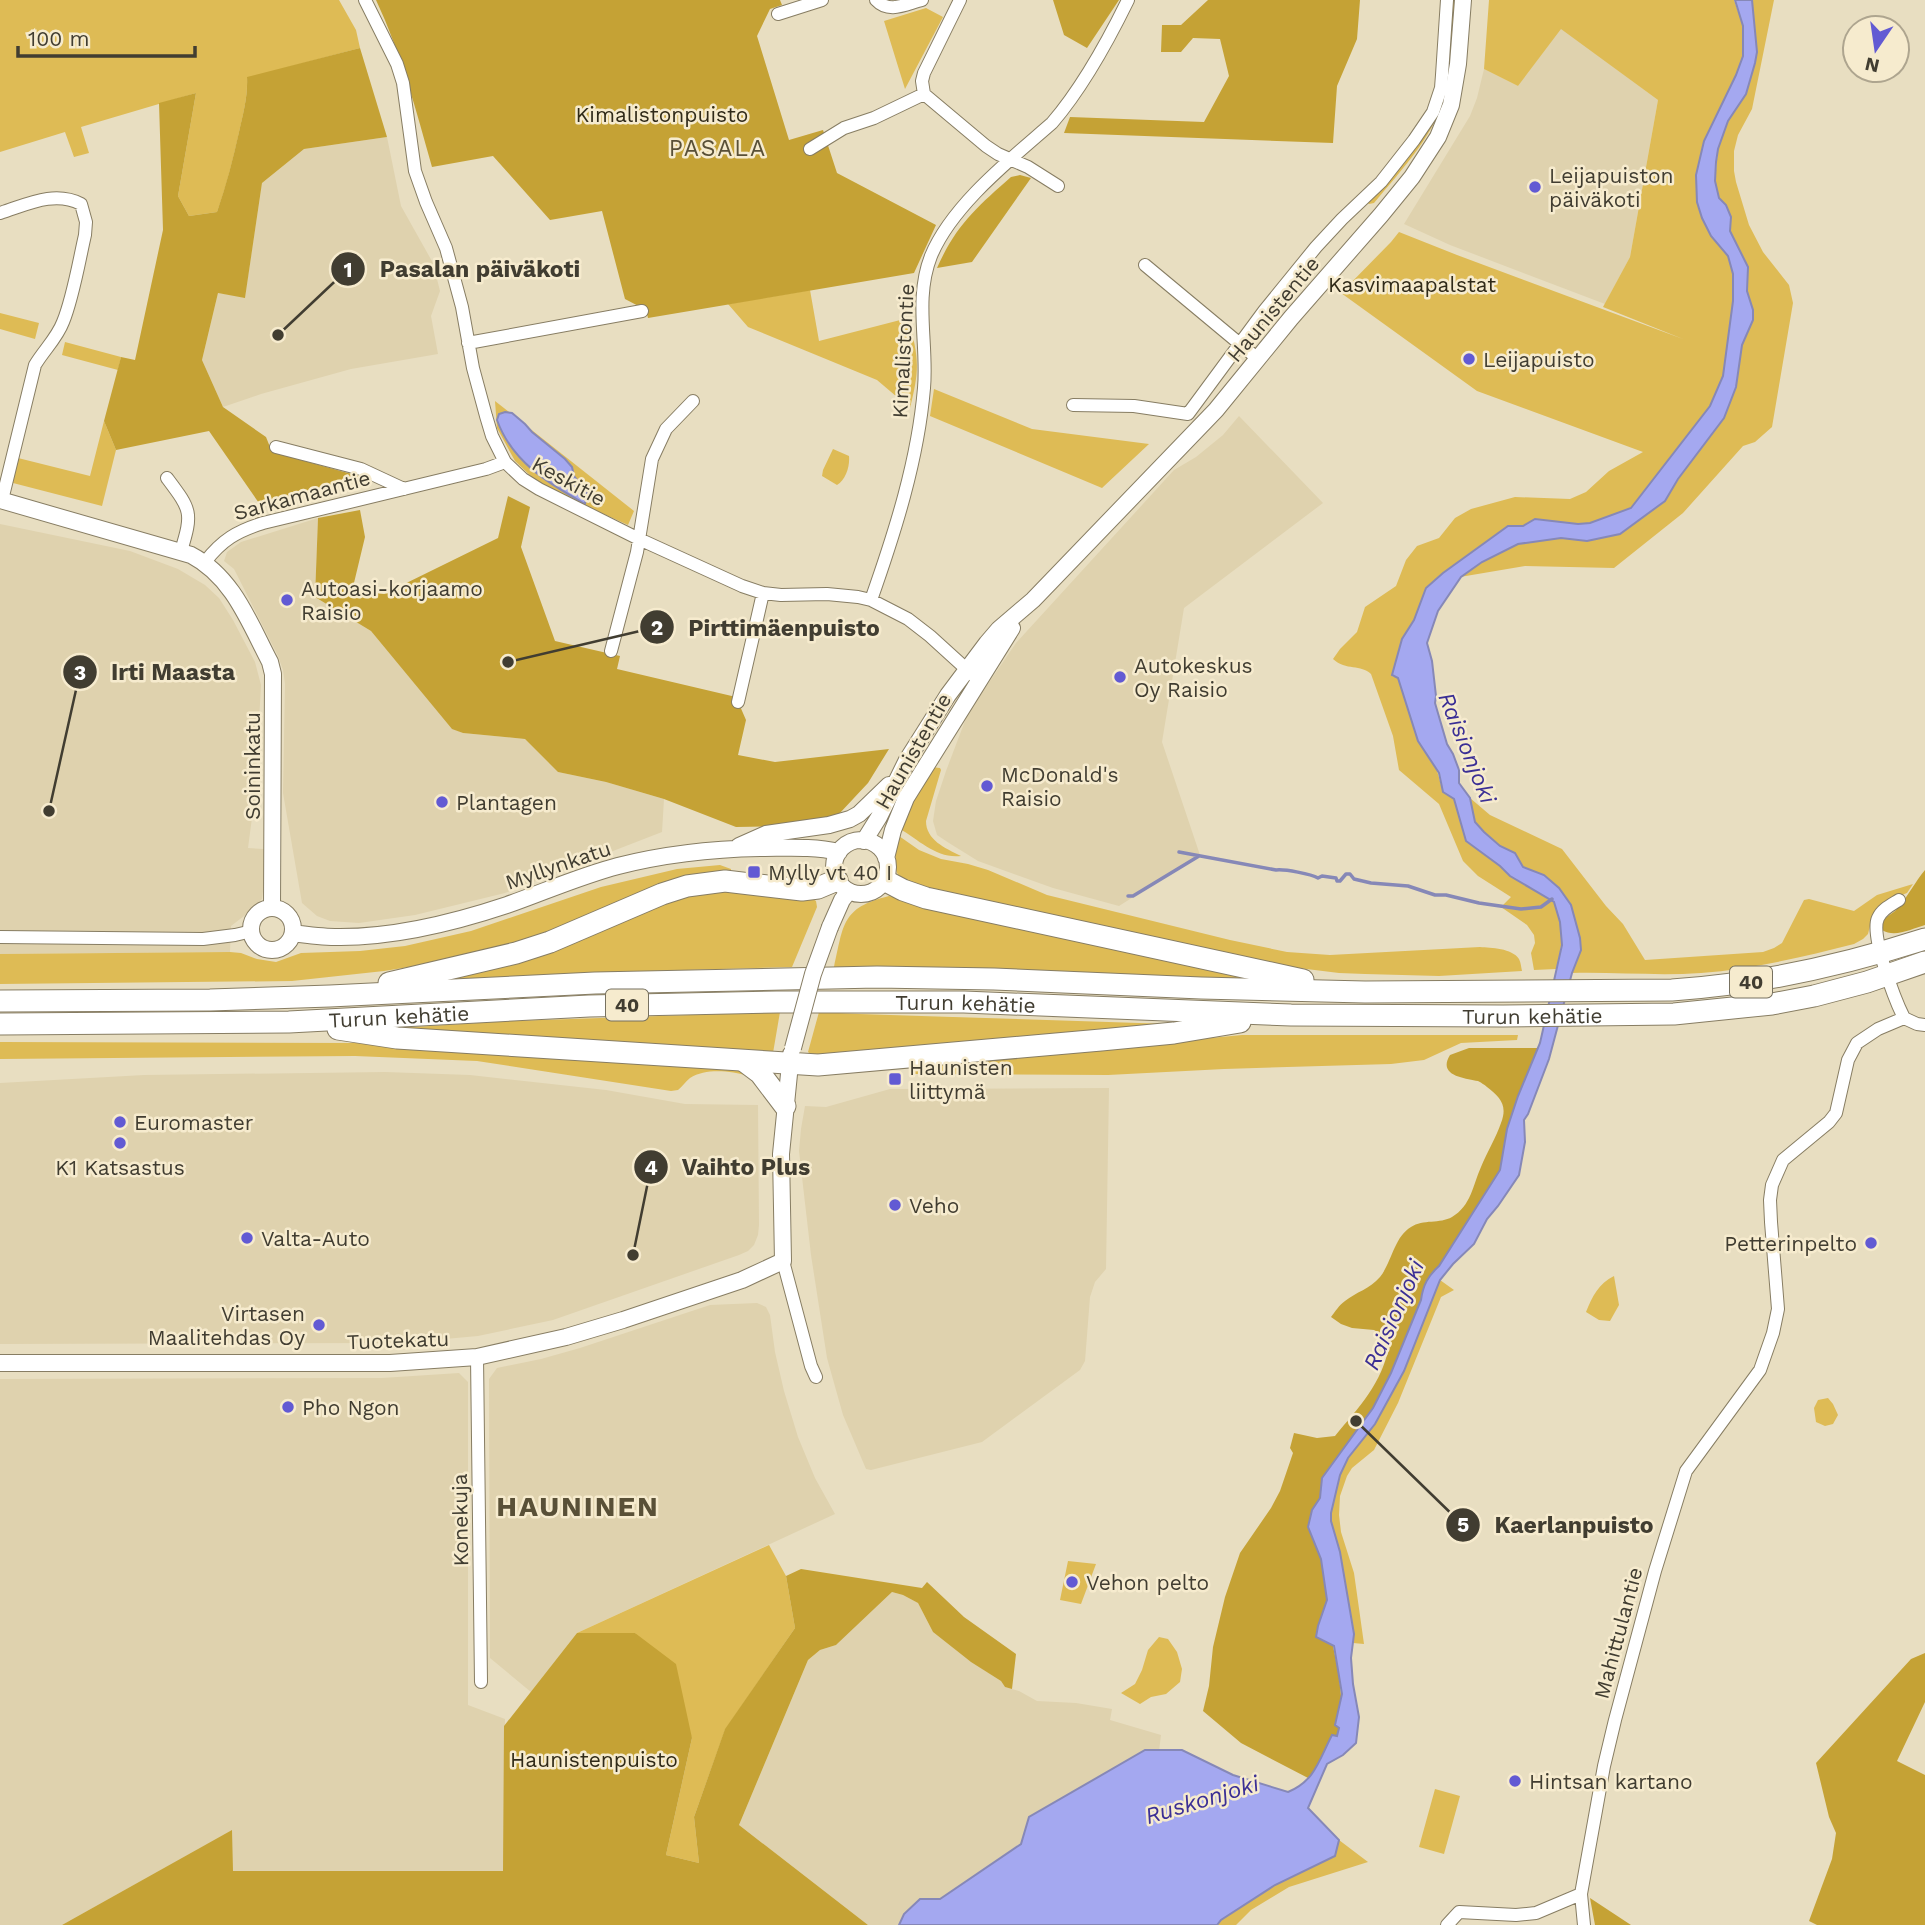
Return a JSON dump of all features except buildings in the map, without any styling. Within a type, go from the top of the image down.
[{"type":"highway","points":[[884,880],[926,898],[1365,992]]},
{"type":"highway","points":[[330,996],[516,953],[550,942],[687,886],[725,881],[802,890],[843,885]]},
{"type":"highway","name":"Turun kehätie","points":[[0,1001],[210,1000],[595,983],[877,977],[1365,992],[1618,991],[1723,986],[1764,980],[1805,973],[1925,939]]},
{"type":"highway","name":"Turun kehätie","points":[[0,1024],[289,1021],[589,1006],[777,1002],[964,1002],[1291,1014],[1674,1014],[1772,1004],[1814,996],[1925,962]]},
{"type":"highway","points":[[289,1021],[397,1038],[744,1061],[791,1056],[818,1065],[1174,1033],[1291,1014]]},
{"type":"highway","points":[[744,1061],[760,1073],[785,1106]]},
{"type":"street","name":"Keskitie","points":[[365,0],[397,64],[403,83],[415,171],[446,248],[486,416],[505,462],[523,480],[539,489],[742,586],[780,595],[827,594],[871,600],[908,620],[930,636],[973,675]]},
{"type":"street","points":[[778,14],[822,0]]},
{"type":"street","points":[[876,0],[883,7],[890,8],[922,0]]},
{"type":"street","name":"Kimalistontie","points":[[871,600],[900,509],[921,414],[925,354],[922,296],[931,257],[959,209],[1052,123],[1072,98],[1128,0]]},
{"type":"street","points":[[1073,405],[1134,406],[1188,414],[1316,247],[1389,171],[1433,112],[1441,88],[1447,0]]},
{"type":"street","name":"Haunistentie","points":[[864,841],[898,776],[948,695],[973,675],[1034,600],[1192,437],[1412,177],[1438,137],[1451,105],[1457,74],[1463,0]]},
{"type":"street","points":[[955,1],[924,73],[924,94],[986,146],[1058,186]]},
{"type":"street","points":[[810,149],[844,128],[874,118],[924,94]]},
{"type":"street","points":[[0,213],[46,198],[60,197],[81,204],[86,222],[66,312],[58,333],[35,365],[1,500],[181,551],[205,562]]},
{"type":"street","points":[[1362,201],[1381,215]]},
{"type":"street","points":[[1145,265],[1258,359]]},
{"type":"street","points":[[468,343],[642,311]]},
{"type":"street","points":[[611,651],[639,539],[652,459],[666,429],[693,401]]},
{"type":"street","points":[[276,447],[361,469],[404,489]]},
{"type":"street","name":"Sarkamaantie","points":[[205,562],[230,536],[254,526],[505,462]]},
{"type":"street","points":[[167,478],[186,503],[190,514],[181,551]]},
{"type":"street","name":"Soininkatu","points":[[205,562],[219,574],[236,596],[270,662],[273,674],[272,908]]},
{"type":"street","points":[[738,702],[763,593]]},
{"type":"street","name":"Haunistentie","points":[[886,858],[893,830],[906,798],[973,675]]},
{"type":"street","points":[[734,849],[766,834],[829,825],[850,819],[859,814],[898,776]]},
{"type":"street","points":[[854,841],[864,841],[878,847],[886,858],[888,869],[884,880],[876,890],[867,893],[858,894],[843,885],[835,872],[839,852],[854,841]]},
{"type":"street","name":"Myllynkatu","points":[[293,933],[353,937],[425,926],[479,914],[614,867],[679,853],[803,848],[839,852]]},
{"type":"street","points":[[816,1377],[783,1261],[781,1154],[791,1056],[813,974],[842,900],[843,885]]},
{"type":"street","points":[[1899,900],[1887,907],[1877,920],[1881,952],[1895,1000],[1904,1018],[1925,1025]]},
{"type":"street","points":[[272,908],[278,908],[289,915],[293,933],[285,945],[266,949],[256,942],[251,931],[252,924],[259,912],[272,908]]},
{"type":"street","points":[[0,937],[202,939],[251,931]]},
{"type":"street","name":"Mahittulantie","points":[[1584,1925],[1581,1894],[1604,1766],[1655,1571],[1686,1471],[1759,1370],[1773,1333],[1778,1309],[1770,1200],[1772,1185],[1783,1160],[1836,1113],[1849,1060],[1857,1043],[1878,1029],[1904,1018]]},
{"type":"street","name":"Tuotekatu","points":[[0,1363],[390,1363],[477,1357],[566,1337],[623,1320],[742,1280],[783,1261]]},
{"type":"street","name":"Konekuja","points":[[477,1357],[481,1682]]},
{"type":"street","points":[[1447,1925],[1459,1912],[1516,1915],[1536,1913],[1581,1894]]},
{"type":"shaded area","name":"Leijapuiston päiväkoti","points":[[1561,28],[1658,100],[1630,257],[1605,304],[1450,245],[1404,224],[1470,116],[1484,69],[1518,86]]},
{"type":"shaded area","points":[[387,137],[401,206],[433,263],[440,291],[431,316],[438,354],[351,369],[223,407],[202,360],[218,293],[245,297],[262,183],[304,149]]},
{"type":"shaded area","points":[[1239,416],[1323,503],[1184,608],[1162,742],[1200,855],[1119,906],[1053,888],[978,861],[937,835],[933,821],[936,801],[968,713],[1016,643],[1174,470],[1196,457],[1223,435]]},
{"type":"shaded area","points":[[318,518],[315,597],[371,631],[452,728],[463,733],[525,739],[558,772],[606,782],[664,799],[662,832],[505,893],[415,915],[359,923],[330,921],[317,916],[302,903],[283,793],[283,670],[234,569],[224,561],[227,552],[241,542]]},
{"type":"shaded area","points":[[0,524],[130,551],[178,569],[205,585],[219,598],[233,620],[255,662],[261,685],[255,795],[248,848],[264,849],[264,883],[262,899],[231,926],[230,952],[0,954]]},
{"type":"shaded area","points":[[385,1072],[470,1075],[606,1090],[685,1104],[758,1105],[759,1225],[754,1245],[739,1255],[553,1320],[478,1336],[401,1343],[0,1344],[0,1083],[144,1075]]},
{"type":"shaded area","points":[[1109,1088],[1106,1269],[1095,1282],[1090,1297],[1085,1361],[1080,1370],[982,1442],[871,1470],[866,1469],[843,1415],[827,1358],[799,1151],[805,1106],[826,1107],[890,1089]]},
{"type":"shaded area","points":[[757,1303],[766,1307],[770,1315],[775,1352],[798,1437],[815,1478],[835,1514],[577,1633],[531,1692],[490,1658],[489,1379],[497,1368],[580,1348],[710,1305]]},
{"type":"shaded area","points":[[459,1373],[468,1382],[468,1705],[505,1719],[504,1871],[232,1871],[231,1831],[62,1925],[0,1925],[0,1379],[382,1378]]},
{"type":"shaded area","points":[[892,1592],[918,1603],[933,1632],[1001,1681],[1005,1687],[1037,1701],[1076,1703],[1112,1709],[1110,1720],[1161,1735],[1159,1751],[1145,1750],[1021,1843],[940,1899],[904,1914],[899,1925],[868,1925],[739,1825],[808,1660],[820,1650],[836,1645]]},
{"type":"green space","points":[[0,0],[339,0],[356,30],[360,48],[247,78],[241,123],[217,212],[189,216],[178,196],[196,93],[81,127],[89,153],[74,157],[65,132],[0,152]]},
{"type":"green space","name":"Kimalistonpuisto","points":[[376,0],[780,0],[782,5],[770,9],[757,36],[789,140],[823,130],[837,173],[936,225],[914,273],[648,318],[646,310],[625,299],[602,211],[550,220],[493,156],[432,167],[400,61]]},
{"type":"green space","points":[[1053,0],[1119,0],[1087,48],[1064,35]]},
{"type":"green space","points":[[1208,0],[1360,0],[1357,39],[1337,86],[1333,143],[1064,133],[1070,117],[1204,122],[1229,76],[1220,39],[1193,38],[1181,52],[1161,52],[1162,25],[1181,25]]},
{"type":"green space","points":[[1451,0],[1455,0],[1452,54],[1443,103],[1428,134],[1408,163],[1374,203],[1369,204],[1367,202],[1434,117]]},
{"type":"green space","name":"Kasvimaapalstat","points":[[1489,0],[1734,0],[1743,26],[1743,56],[1704,141],[1711,236],[1728,256],[1733,274],[1733,301],[1723,376],[1710,406],[1631,508],[1590,523],[1535,519],[1523,526],[1508,526],[1426,588],[1414,620],[1402,639],[1392,676],[1398,678],[1418,741],[1436,767],[1443,792],[1454,799],[1466,841],[1510,876],[1554,902],[1561,936],[1556,969],[1534,970],[1531,953],[1535,943],[1534,935],[1527,925],[1501,907],[1511,897],[1478,876],[1463,861],[1439,804],[1399,770],[1393,736],[1371,674],[1333,659],[1357,632],[1365,607],[1396,586],[1406,560],[1417,546],[1439,538],[1455,518],[1471,509],[1515,497],[1570,499],[1586,492],[1609,471],[1643,452],[1477,391],[1341,293],[1399,232],[1683,339],[1603,307],[1630,257],[1658,100],[1561,29],[1518,86],[1484,69]]},
{"type":"green space","points":[[1752,0],[1774,0],[1752,109],[1738,135],[1734,151],[1734,171],[1749,225],[1763,252],[1789,285],[1793,303],[1772,427],[1755,442],[1743,446],[1683,513],[1614,568],[1525,566],[1460,577],[1482,562],[1518,544],[1561,538],[1587,541],[1620,534],[1665,501],[1736,387],[1742,345],[1753,320],[1753,310],[1747,291],[1748,267],[1730,231],[1731,217],[1726,205],[1719,199],[1715,181],[1718,149],[1728,121],[1746,94],[1755,63],[1757,52]]},
{"type":"green space","points":[[926,8],[943,17],[905,89],[884,21]]},
{"type":"green space","points":[[360,48],[387,137],[304,149],[262,183],[245,298],[218,293],[202,360],[223,407],[266,437],[272,452],[366,478],[261,506],[209,431],[116,450],[104,421],[121,357],[135,360],[163,230],[159,103],[196,93],[178,196],[189,216],[217,212],[242,118],[247,77]]},
{"type":"green space","points":[[1020,175],[1031,178],[972,262],[937,268],[968,218],[1011,177]]},
{"type":"green space","points":[[810,290],[819,341],[908,318],[917,363],[910,408],[877,380],[748,327],[728,304]]},
{"type":"green space","points":[[0,313],[39,323],[35,339],[0,329]]},
{"type":"green space","points":[[65,342],[121,357],[118,370],[62,355]]},
{"type":"green space","points":[[934,389],[1032,429],[1149,444],[1102,488],[930,416]]},
{"type":"green space","points":[[495,401],[634,511],[628,525],[536,481],[515,461],[497,428]]},
{"type":"green space","points":[[104,421],[116,450],[102,506],[13,483],[18,458],[90,476]]},
{"type":"green space","points":[[833,449],[849,456],[847,472],[837,485],[822,476]]},
{"type":"green space","points":[[508,496],[530,507],[521,547],[555,641],[620,656],[617,669],[736,697],[746,720],[738,755],[775,762],[889,749],[868,783],[839,814],[794,826],[736,827],[664,799],[606,782],[558,772],[525,739],[463,733],[452,729],[371,631],[315,597],[318,518],[360,510],[365,537],[353,587],[384,594],[498,538]]},
{"type":"green space","points":[[931,767],[941,770],[926,821],[927,828],[937,843],[961,856],[936,852],[900,829],[902,815]]},
{"type":"green space","points":[[1470,798],[1490,815],[1562,849],[1623,924],[1645,960],[1763,952],[1782,943],[1804,900],[1854,911],[1877,895],[1913,884],[1907,893],[1894,898],[1872,918],[1868,934],[1854,944],[1740,969],[1669,974],[1572,973],[1581,950],[1571,905],[1559,888],[1544,875],[1523,867],[1515,853],[1500,846],[1484,832],[1475,822]]},
{"type":"green space","points":[[899,836],[919,850],[941,859],[988,870],[1047,895],[1230,940],[1287,952],[1330,955],[1495,948],[1516,955],[1522,971],[1439,976],[1365,974],[1243,961],[921,889],[902,879],[897,873],[895,857]]},
{"type":"green space","points":[[720,865],[731,869],[731,872],[541,936],[459,959],[384,971],[292,981],[0,984],[0,954],[230,952],[276,962],[301,953],[405,946],[471,931],[601,887],[677,869]]},
{"type":"green space","points":[[1925,870],[1925,925],[1898,933],[1882,930],[1881,923],[1898,908]]},
{"type":"green space","points":[[712,890],[816,901],[817,907],[792,967],[583,973],[460,980],[455,978],[661,903]]},
{"type":"green space","points":[[889,896],[1266,981],[834,967],[843,929],[853,912]]},
{"type":"green space","points":[[780,1012],[773,1053],[398,1028],[511,1021]]},
{"type":"green space","points":[[819,1012],[1170,1024],[813,1056],[808,1052]]},
{"type":"green space","points":[[1242,1035],[1518,1035],[1517,1040],[1461,1043],[1424,1060],[1391,1064],[1108,1075],[913,1074],[936,1064]]},
{"type":"green space","points":[[0,1042],[356,1043],[730,1067],[750,1073],[748,1076],[726,1072],[703,1073],[690,1078],[678,1090],[671,1091],[477,1061],[355,1056],[0,1059]]},
{"type":"green space","points":[[1469,1048],[1538,1048],[1507,1129],[1500,1170],[1427,1282],[1391,1373],[1373,1408],[1322,1478],[1320,1498],[1312,1510],[1308,1527],[1321,1559],[1327,1600],[1316,1637],[1333,1646],[1341,1713],[1337,1736],[1332,1735],[1310,1779],[1241,1743],[1203,1711],[1213,1647],[1225,1597],[1240,1553],[1280,1491],[1293,1453],[1290,1448],[1294,1433],[1317,1438],[1335,1436],[1361,1405],[1386,1359],[1389,1345],[1381,1334],[1374,1330],[1352,1328],[1331,1317],[1349,1298],[1372,1285],[1380,1277],[1405,1231],[1421,1223],[1452,1217],[1471,1195],[1504,1111],[1499,1098],[1492,1091],[1478,1081],[1454,1075],[1447,1068],[1450,1055]]},
{"type":"green space","points":[[1614,1276],[1619,1305],[1610,1321],[1599,1320],[1586,1312],[1604,1282]]},
{"type":"green space","points":[[1440,1280],[1454,1290],[1441,1297],[1398,1403],[1374,1450],[1352,1468],[1347,1476],[1340,1496],[1341,1532],[1354,1573],[1364,1644],[1353,1643],[1354,1634],[1340,1552],[1331,1521],[1340,1475],[1348,1458],[1375,1424],[1404,1371]]},
{"type":"green space","points":[[1828,1398],[1838,1415],[1833,1424],[1825,1426],[1816,1422],[1814,1408],[1818,1400]]},
{"type":"green space","points":[[769,1545],[786,1576],[795,1628],[725,1730],[694,1817],[699,1863],[666,1855],[692,1738],[635,1633],[577,1633]]},
{"type":"green space","points":[[1068,1561],[1096,1564],[1081,1604],[1060,1600]]},
{"type":"green space","name":"Haunistenpuisto","points":[[801,1569],[922,1588],[927,1582],[964,1617],[1016,1654],[1012,1689],[1005,1687],[1001,1681],[971,1662],[933,1632],[918,1603],[892,1592],[836,1645],[820,1650],[808,1660],[739,1825],[868,1925],[62,1925],[232,1830],[233,1871],[503,1871],[504,1726],[577,1633],[635,1633],[676,1664],[692,1738],[666,1855],[699,1863],[694,1817],[725,1729],[795,1628],[786,1576]]},
{"type":"green space","points":[[1159,1637],[1168,1639],[1177,1652],[1182,1669],[1180,1682],[1166,1694],[1151,1697],[1140,1704],[1121,1693],[1135,1684],[1148,1650]]},
{"type":"green space","points":[[1925,1653],[1925,1702],[1897,1761],[1925,1775],[1925,1925],[1817,1925],[1809,1921],[1832,1859],[1836,1833],[1829,1817],[1816,1763],[1911,1659]]},
{"type":"green space","points":[[1435,1789],[1460,1796],[1444,1854],[1419,1847]]},
{"type":"green space","points":[[1339,1840],[1368,1862],[1289,1887],[1251,1910],[1236,1925],[1217,1925],[1275,1885],[1335,1856]]},
{"type":"green space","points":[[1590,1898],[1631,1925],[1595,1925]]},
{"type":"water","name":"Ruskonjoki","points":[[1735,0],[1752,0],[1757,52],[1746,94],[1728,121],[1718,149],[1715,181],[1719,198],[1726,205],[1731,217],[1730,231],[1748,267],[1747,291],[1753,320],[1742,345],[1736,387],[1724,418],[1678,479],[1665,501],[1620,534],[1587,541],[1561,538],[1518,544],[1482,562],[1461,577],[1438,611],[1427,643],[1432,661],[1435,703],[1447,744],[1459,770],[1459,783],[1470,798],[1475,822],[1500,846],[1515,853],[1523,867],[1544,875],[1559,888],[1571,905],[1581,950],[1572,973],[1549,1059],[1524,1120],[1525,1142],[1519,1175],[1487,1219],[1474,1244],[1440,1280],[1404,1371],[1375,1424],[1348,1458],[1340,1475],[1331,1521],[1340,1552],[1354,1634],[1351,1658],[1359,1717],[1356,1743],[1327,1764],[1308,1808],[1339,1840],[1335,1856],[1275,1885],[1217,1925],[899,1925],[904,1914],[920,1899],[940,1899],[1021,1844],[1029,1817],[1145,1750],[1182,1750],[1233,1775],[1288,1792],[1310,1776],[1332,1735],[1337,1736],[1339,1728],[1335,1725],[1342,1694],[1334,1646],[1316,1637],[1327,1600],[1321,1559],[1308,1527],[1312,1510],[1320,1498],[1322,1478],[1373,1408],[1391,1373],[1427,1281],[1500,1170],[1507,1129],[1540,1043],[1562,945],[1560,922],[1554,902],[1510,876],[1466,841],[1454,799],[1443,792],[1439,773],[1418,741],[1398,678],[1392,675],[1402,639],[1414,620],[1426,588],[1443,573],[1508,526],[1523,526],[1535,519],[1590,523],[1631,508],[1710,406],[1723,376],[1733,301],[1733,274],[1728,256],[1711,236],[1702,218],[1697,202],[1696,175],[1704,141],[1743,56],[1743,26]]},
{"type":"water","points":[[512,413],[572,467],[574,476],[587,493],[585,504],[533,470],[512,448],[497,420],[499,414]]},
{"type":"waterway","points":[[1179,852],[1298,872],[1318,878],[1336,878],[1337,881],[1350,874],[1354,879],[1371,883],[1408,886],[1435,895],[1521,909],[1541,907],[1552,899]]},
{"type":"waterway","points":[[1128,896],[1133,896],[1199,856]]},
{"type":"place","name":"Leijapuiston päiväkoti","points":[[1535,187]]},
{"type":"place","name":"Pasalan päiväkoti","points":[[278,335]]},
{"type":"place","name":"Leijapuisto","points":[[1469,359]]},
{"type":"place","name":"Autoasi-korjaamo Raisio","points":[[287,600]]},
{"type":"place","name":"Pirttimäenpuisto","points":[[508,662]]},
{"type":"place","name":"Autokeskus Oy Raisio","points":[[1120,677]]},
{"type":"place","name":"McDonald's Raisio","points":[[987,786]]},
{"type":"place","name":"Plantagen","points":[[442,802]]},
{"type":"place","name":"Irti Maasta","points":[[49,811]]},
{"type":"place","name":"Mylly vt 40 I","points":[[754,872]]},
{"type":"place","name":"Haunisten liittymä","points":[[895,1079]]},
{"type":"place","name":"Euromaster","points":[[120,1122]]},
{"type":"place","name":"K1 Katsastus","points":[[120,1143]]},
{"type":"place","name":"Veho","points":[[895,1205]]},
{"type":"place","name":"Valta-Auto","points":[[247,1238]]},
{"type":"place","name":"Petterinpelto","points":[[1871,1243]]},
{"type":"place","name":"Vaihto Plus","points":[[633,1255]]},
{"type":"place","name":"Virtasen Maalitehdas Oy","points":[[319,1325]]},
{"type":"place","name":"Pho Ngon","points":[[288,1407]]},
{"type":"place","name":"Kaerlanpuisto","points":[[1356,1421]]},
{"type":"place","name":"Vehon pelto","points":[[1072,1582]]},
{"type":"place","name":"Hintsan kartano","points":[[1515,1781]]},
{"type":"district","name":"PASALA","points":[[718,148]]},
{"type":"district","name":"HAUNINEN","points":[[578,1506]]},
{"type":"water label","name":"Raisionjoki","points":[[1467,748]]},
{"type":"water label","name":"Raisionjoki","points":[[1394,1315]]}]
